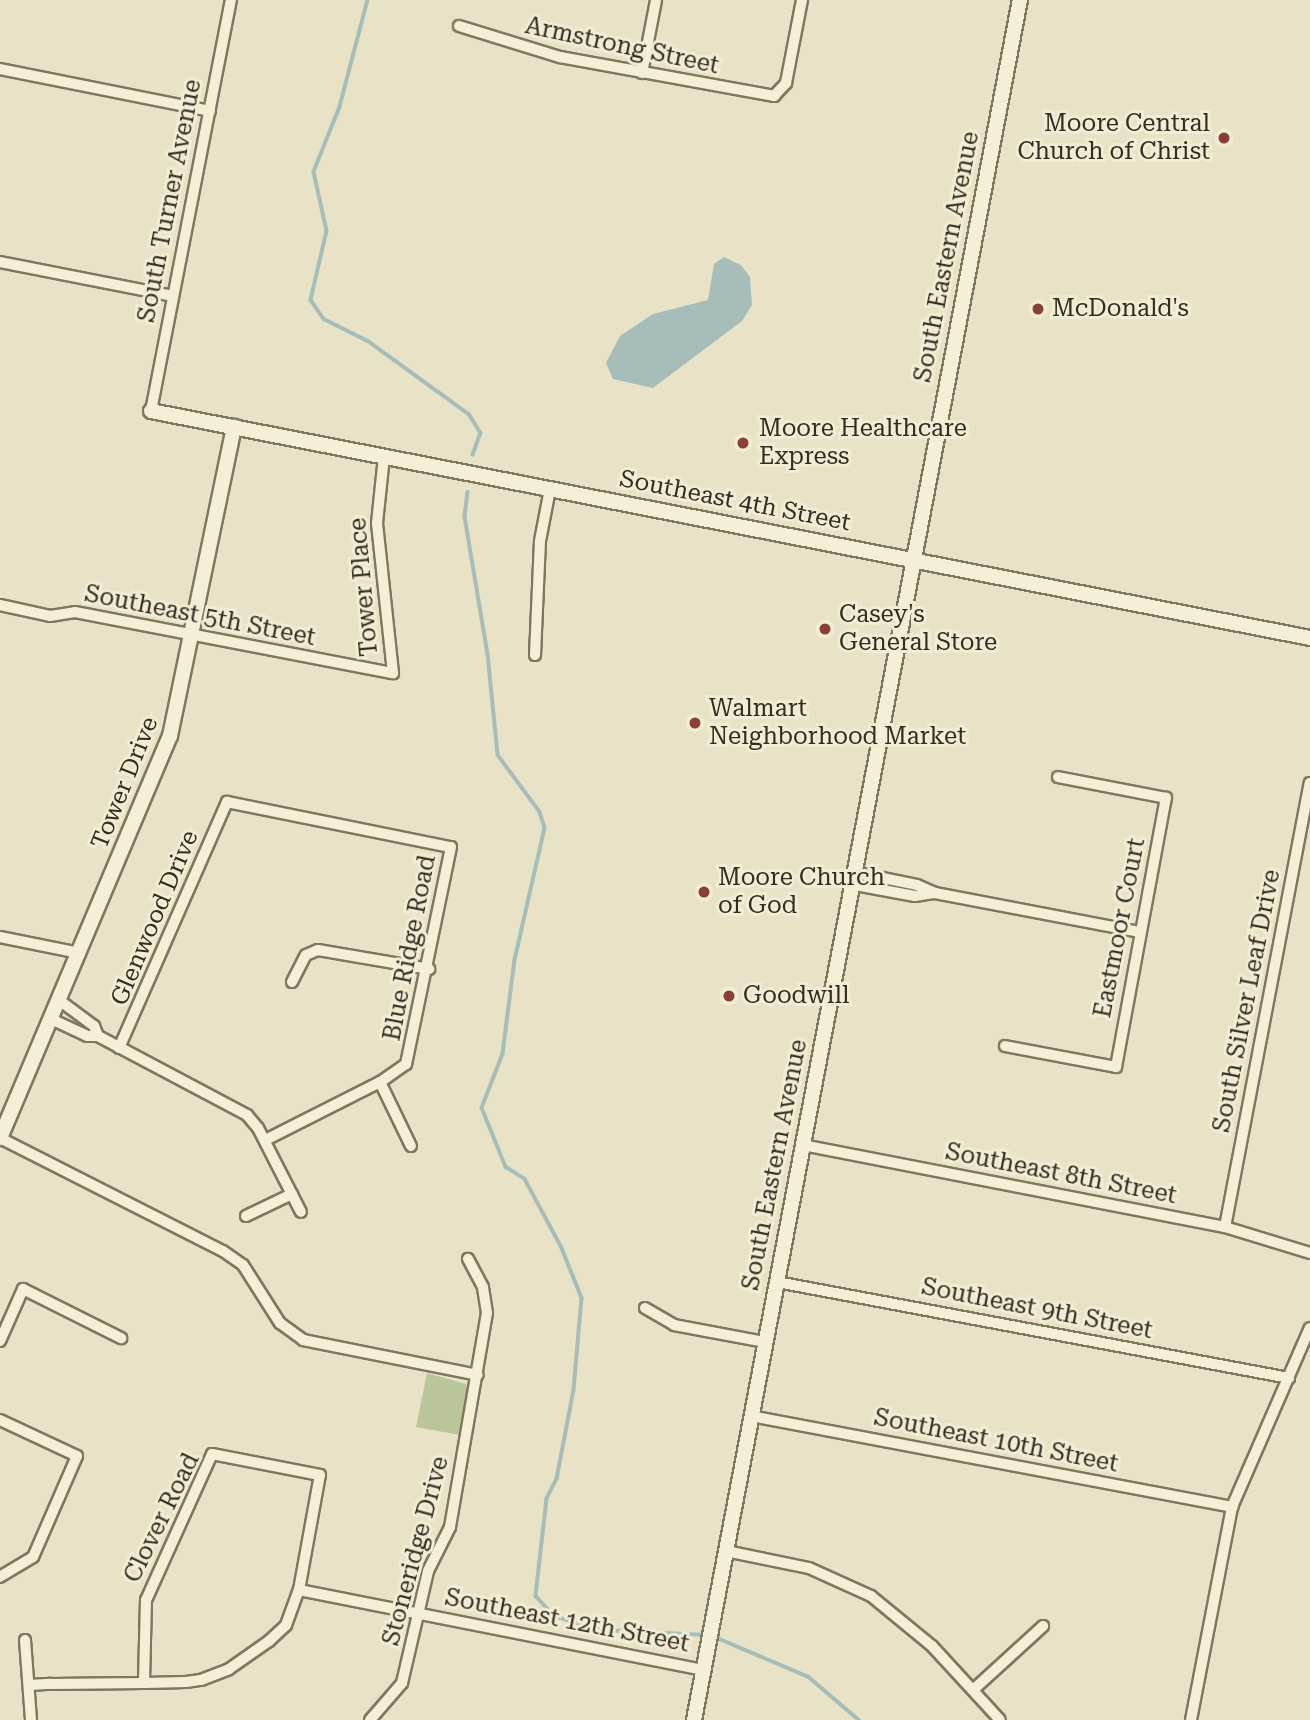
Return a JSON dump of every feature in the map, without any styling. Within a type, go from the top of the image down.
[{"type":"main road","name":"South Eastern Avenue","points":[[694,1720],[851,878],[1020,0]]},
{"type":"main road","name":"Southeast 4th Street","points":[[151,411],[1310,638]]},
{"type":"main road","name":"Tower Drive","points":[[0,1138],[170,736],[234,427]]},
{"type":"street","name":"South Turner Avenue","points":[[151,411],[231,0]]},
{"type":"street","points":[[642,73],[656,0]]},
{"type":"street","name":"Armstrong Street","points":[[458,26],[522,48],[753,94],[780,95],[786,83],[802,0]]},
{"type":"street","points":[[0,69],[210,111]]},
{"type":"street","points":[[0,262],[173,296]]},
{"type":"street","name":"Tower Place","points":[[384,456],[377,523],[393,673]]},
{"type":"street","points":[[535,655],[540,541],[550,489]]},
{"type":"street","name":"Southeast 5th Street","points":[[0,605],[50,616],[75,612],[393,673]]},
{"type":"street","name":"Eastmoor Court","points":[[1005,1046],[1116,1067],[1166,798],[1058,778]]},
{"type":"street","name":"South Silver Leaf Drive","points":[[1225,1227],[1310,783]]},
{"type":"street","name":"Glenwood Drive","points":[[119,1048],[227,803],[451,847]]},
{"type":"street","name":"Blue Ridge Road","points":[[265,1140],[402,1069],[409,1057],[429,969],[451,847]]},
{"type":"street","points":[[851,878],[918,885],[935,893],[1140,932]]},
{"type":"street","points":[[0,937],[79,953]]},
{"type":"street","points":[[292,982],[306,955],[318,950],[429,969]]},
{"type":"street","points":[[59,1000],[94,1026],[98,1036]]},
{"type":"street","points":[[51,1019],[88,1036],[98,1036],[239,1110],[253,1121],[265,1140],[301,1212]]},
{"type":"street","points":[[380,1082],[411,1146]]},
{"type":"street","points":[[0,1138],[223,1251],[249,1274],[280,1323],[303,1340],[478,1375]]},
{"type":"street","name":"Southeast 8th Street","points":[[803,1145],[1225,1227],[1310,1253]]},
{"type":"street","points":[[246,1216],[292,1194]]},
{"type":"street","name":"Stoneridge Drive","points":[[370,1720],[402,1683],[430,1564],[450,1527],[478,1375],[486,1298],[468,1259]]},
{"type":"street","name":"Southeast 9th Street","points":[[777,1282],[1289,1378]]},
{"type":"street","points":[[0,1341],[23,1289],[121,1338]]},
{"type":"street","points":[[645,1308],[674,1325],[765,1342]]},
{"type":"street","points":[[1191,1720],[1232,1507],[1310,1328]]},
{"type":"street","name":"Southeast 10th Street","points":[[751,1416],[1232,1507]]},
{"type":"street","points":[[0,1420],[77,1456],[33,1557],[0,1577]]},
{"type":"street","name":"Clover Road","points":[[29,1685],[144,1683],[201,1680],[229,1669],[280,1632],[299,1590],[320,1475],[212,1454],[146,1600],[144,1683]]},
{"type":"street","points":[[726,1551],[808,1568],[871,1596],[918,1633],[1000,1720]]},
{"type":"street","name":"Southeast 12th Street","points":[[299,1590],[704,1670]]},
{"type":"street","points":[[973,1690],[1042,1626]]},
{"type":"street","points":[[25,1640],[31,1720]]},
{"type":"green space","points":[[427,1373],[466,1384],[469,1391],[460,1435],[416,1427]]},
{"type":"water","points":[[724,257],[741,265],[750,277],[752,305],[742,321],[653,388],[613,379],[606,363],[620,336],[653,314],[708,300],[714,264]]},
{"type":"waterway","points":[[368,0],[340,107],[314,172],[327,231],[311,300],[324,319],[368,341],[469,414],[481,433],[473,455]]},
{"type":"waterway","points":[[468,492],[465,517],[488,654],[498,755],[540,812],[545,828],[515,960],[503,1054],[482,1108],[506,1167],[525,1179],[561,1246],[582,1298],[574,1390],[557,1479],[547,1499],[536,1596],[554,1616],[602,1630],[707,1635]]},
{"type":"waterway","points":[[715,1637],[809,1677],[859,1720]]},
{"type":"place","name":"Moore Central Church of Christ","points":[[1224,138]]},
{"type":"place","name":"McDonald's","points":[[1038,309]]},
{"type":"place","name":"Moore Healthcare Express","points":[[743,443]]},
{"type":"place","name":"Casey's General Store","points":[[825,629]]},
{"type":"place","name":"Walmart Neighborhood Market","points":[[695,723]]},
{"type":"place","name":"Moore Church of God","points":[[704,892]]},
{"type":"place","name":"Goodwill","points":[[729,996]]}]
